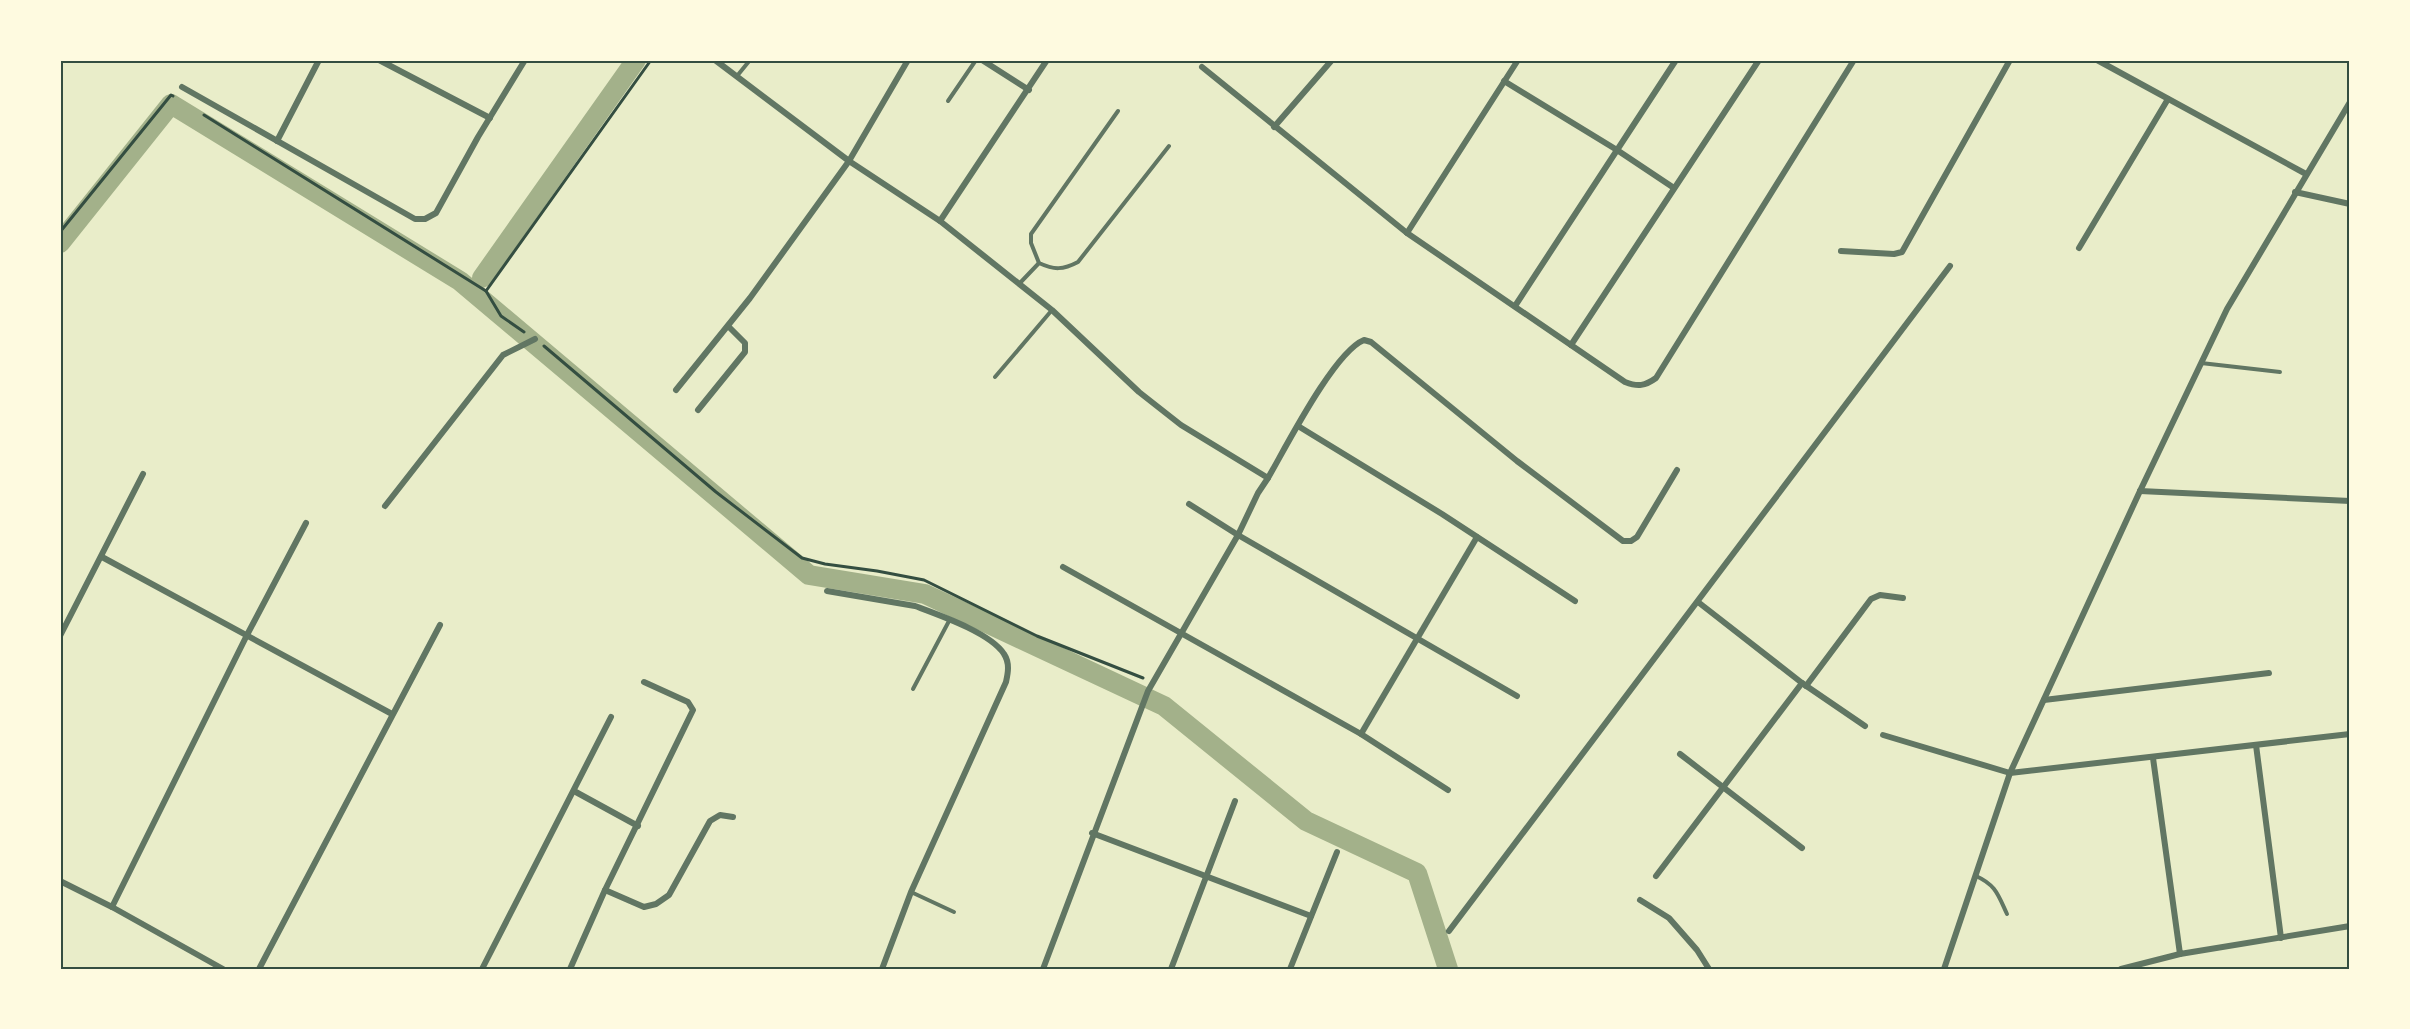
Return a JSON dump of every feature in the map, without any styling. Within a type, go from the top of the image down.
[{"type":"street","points":[[277,141],[319,60]]},
{"type":"street","points":[[379,60],[490,117]]},
{"type":"street","points":[[182,87],[415,219],[425,219],[436,213],[525,60]]},
{"type":"street","points":[[715,60],[849,161],[940,221],[1052,310],[1148,399],[1181,425],[1268,478]]},
{"type":"street","points":[[676,390],[728,326],[849,161],[908,60]]},
{"type":"street","points":[[982,60],[1029,90]]},
{"type":"street","points":[[940,221],[1047,60]]},
{"type":"street","points":[[1274,126],[1332,60]]},
{"type":"street","points":[[1407,232],[1518,60]]},
{"type":"street","points":[[1515,306],[1676,60]]},
{"type":"street","points":[[1571,345],[1759,60]]},
{"type":"street","points":[[1202,67],[1407,232],[1625,382],[1635,386],[1647,384],[1656,378],[1854,60]]},
{"type":"street","points":[[1841,250],[1894,254],[1902,252],[2010,60]]},
{"type":"street","points":[[2097,60],[2306,174]]},
{"type":"street","points":[[1504,81],[1674,188]]},
{"type":"street","points":[[2079,248],[2168,99]]},
{"type":"street","points":[[1944,969],[2010,773],[2140,491],[2227,309],[2350,102]]},
{"type":"street","points":[[2295,192],[2350,204]]},
{"type":"street","points":[[1449,931],[1950,266]]},
{"type":"street","points":[[698,410],[745,352],[745,343],[728,326]]},
{"type":"street","points":[[385,506],[503,355],[535,339]]},
{"type":"street","points":[[1043,969],[1092,833],[1148,691],[1317,392],[1351,348],[1367,340],[1551,488],[1623,541],[1631,541],[1637,537],[1677,470]]},
{"type":"street","points":[[1298,426],[1575,601]]},
{"type":"street","points":[[60,636],[102,558],[143,474]]},
{"type":"street","points":[[2140,491],[2350,501]]},
{"type":"street","points":[[1189,504],[1238,535],[1517,696]]},
{"type":"street","points":[[112,907],[306,523]]},
{"type":"street","points":[[1361,734],[1477,537]]},
{"type":"street","points":[[102,558],[392,714]]},
{"type":"street","points":[[1063,567],[1361,734],[1448,790]]},
{"type":"street","points":[[827,591],[915,606],[949,621],[986,638],[1004,653],[1008,672],[1006,682],[911,892],[882,969]]},
{"type":"street","points":[[1656,876],[1871,599],[1880,595],[1903,598]]},
{"type":"street","points":[[1698,602],[1804,685],[1865,726]]},
{"type":"street","points":[[259,969],[440,625]]},
{"type":"street","points":[[2044,700],[2269,673]]},
{"type":"street","points":[[570,969],[605,890],[693,710],[688,702],[644,682]]},
{"type":"street","points":[[482,969],[611,717]]},
{"type":"street","points":[[1883,735],[2010,773],[2350,734]]},
{"type":"street","points":[[2256,745],[2281,938]]},
{"type":"street","points":[[1680,754],[1802,848]]},
{"type":"street","points":[[2153,758],[2180,954]]},
{"type":"street","points":[[574,790],[638,826]]},
{"type":"street","points":[[1171,969],[1235,801]]},
{"type":"street","points":[[605,890],[644,907],[656,904],[669,895],[710,821],[720,815],[733,817]]},
{"type":"street","points":[[1092,833],[1311,916]]},
{"type":"street","points":[[1290,969],[1337,852]]},
{"type":"street","points":[[60,881],[112,907],[223,969]]},
{"type":"street","points":[[1640,900],[1669,918],[1697,950],[1709,969]]},
{"type":"street","points":[[2121,969],[2180,954],[2350,926]]},
{"type":"lane","points":[[737,76],[750,60]]},
{"type":"lane","points":[[948,101],[976,60]]},
{"type":"lane","points":[[1039,263],[1031,243],[1031,234],[1118,111]]},
{"type":"lane","points":[[1039,263],[1061,270],[1078,262],[1169,146]]},
{"type":"lane","points":[[1019,284],[1039,263]]},
{"type":"lane","points":[[996,377],[1052,310]]},
{"type":"lane","points":[[2200,363],[2280,372]]},
{"type":"lane","points":[[913,689],[949,621]]},
{"type":"lane","points":[[1975,875],[1989,882],[2007,914]]},
{"type":"lane","points":[[911,892],[954,912]]},
{"type":"path","points":[[486,291],[651,60]]},
{"type":"path","points":[[60,232],[171,95],[181,101]]},
{"type":"path","points":[[201,114],[486,291],[501,316],[535,339],[708,485],[802,558],[825,564],[924,580],[1037,636],[1153,682]]},
{"type":"waterway","points":[[482,278],[636,60]]},
{"type":"waterway","points":[[60,243],[171,104],[460,281],[809,575],[925,594],[1164,706],[1306,821],[1417,873],[1448,969]]}]
